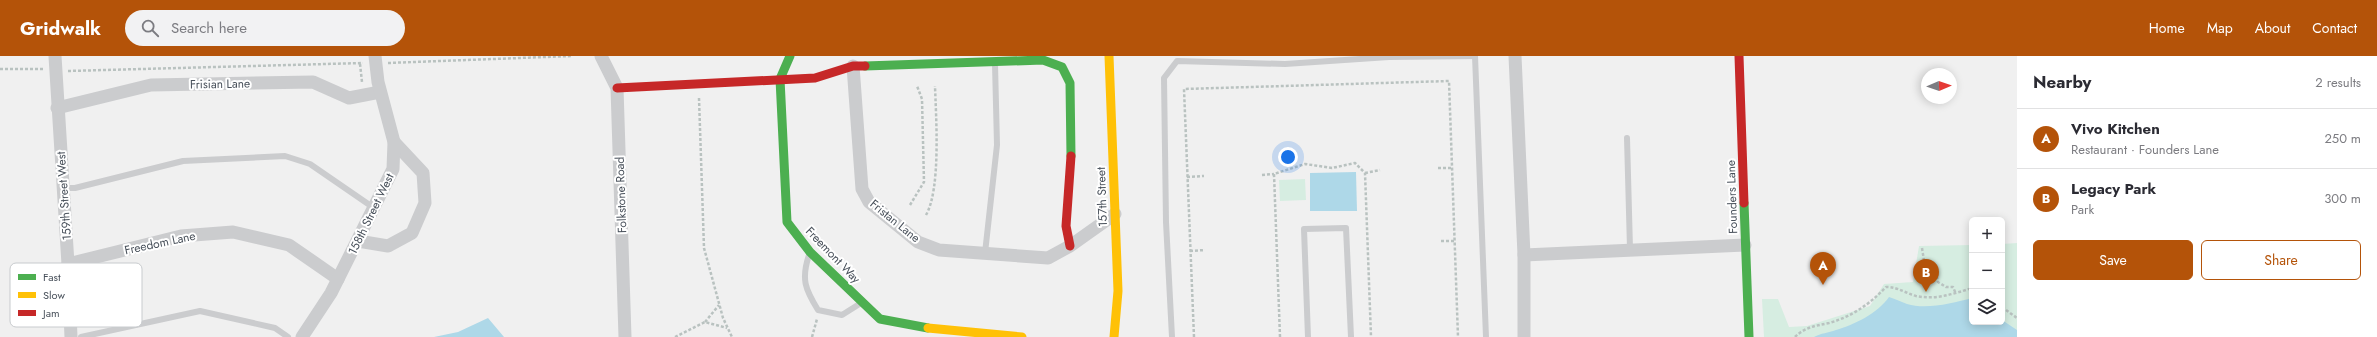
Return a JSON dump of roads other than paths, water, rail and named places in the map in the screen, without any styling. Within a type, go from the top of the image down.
[{"type":"street","name":"159th Street West","points":[[55,56],[57,108],[68,263]]},
{"type":"street","name":"Folkstone Road","points":[[601,56],[617,88],[626,312],[625,337]]},
{"type":"street","name":"Freemont Way","points":[[790,56],[780,79],[788,222],[810,252],[880,319],[917,327],[1022,337]]},
{"type":"street","name":"157th Street","points":[[1109,56],[1118,291],[1114,337]]},
{"type":"street","points":[[1515,56],[1524,255],[1524,337]]},
{"type":"street","name":"Founders Lane","points":[[1739,56],[1748,337]]},
{"type":"street","name":"158th Street West","points":[[302,337],[338,279],[393,169],[394,142],[380,92],[375,59]]},
{"type":"street","points":[[617,88],[815,78],[853,66],[995,60],[1043,60],[1062,67],[1070,83],[1071,158],[1066,226],[1070,246]]},
{"type":"street","name":"Fristan Lane","points":[[853,66],[862,189],[869,202],[918,242],[939,250],[1048,258],[1070,246],[1115,214]]},
{"type":"street","name":"Frisian Lane","points":[[57,108],[151,85],[313,82],[349,98],[380,92]]},
{"type":"street","points":[[358,241],[388,246],[412,233],[425,202],[423,173],[394,142]]},
{"type":"street","name":"Freedom Lane","points":[[72,263],[181,236],[233,232],[289,245],[338,279]]},
{"type":"street","points":[[1524,255],[1630,249],[1745,245]]},
{"type":"street","name":"159th Street West","points":[[70,327],[70,337]]},
{"type":"lane","points":[[1172,337],[1166,222],[1164,78],[1177,61],[1285,64],[1389,57],[1475,56],[1486,337]]},
{"type":"lane","points":[[986,253],[997,145],[995,60]]},
{"type":"lane","points":[[1627,138],[1630,249]]},
{"type":"lane","points":[[63,188],[75,188],[183,161],[285,156],[310,164],[374,208]]},
{"type":"lane","points":[[1308,337],[1304,229],[1346,228],[1351,337]]},
{"type":"lane","points":[[810,252],[803,273],[808,293],[818,310],[842,315],[863,302]]},
{"type":"lane","points":[[142,324],[200,311],[275,328],[288,337]]},
{"type":"lane","points":[[81,337],[127,327]]},
{"type":"water","points":[[1356,172],[1357,211],[1310,211],[1310,173]]},
{"type":"water","points":[[1889,297],[1914,306],[1940,305],[1969,299],[1969,325],[2005,325],[2005,322],[2017,330],[2017,337],[1814,337],[1858,322],[1884,303]]},
{"type":"water","points":[[488,318],[504,337],[434,337],[458,332]]},
{"type":"place","name":"Vivo Kitchen","points":[[1823,285]]},
{"type":"place","name":"Legacy Park","points":[[1926,292]]}]
